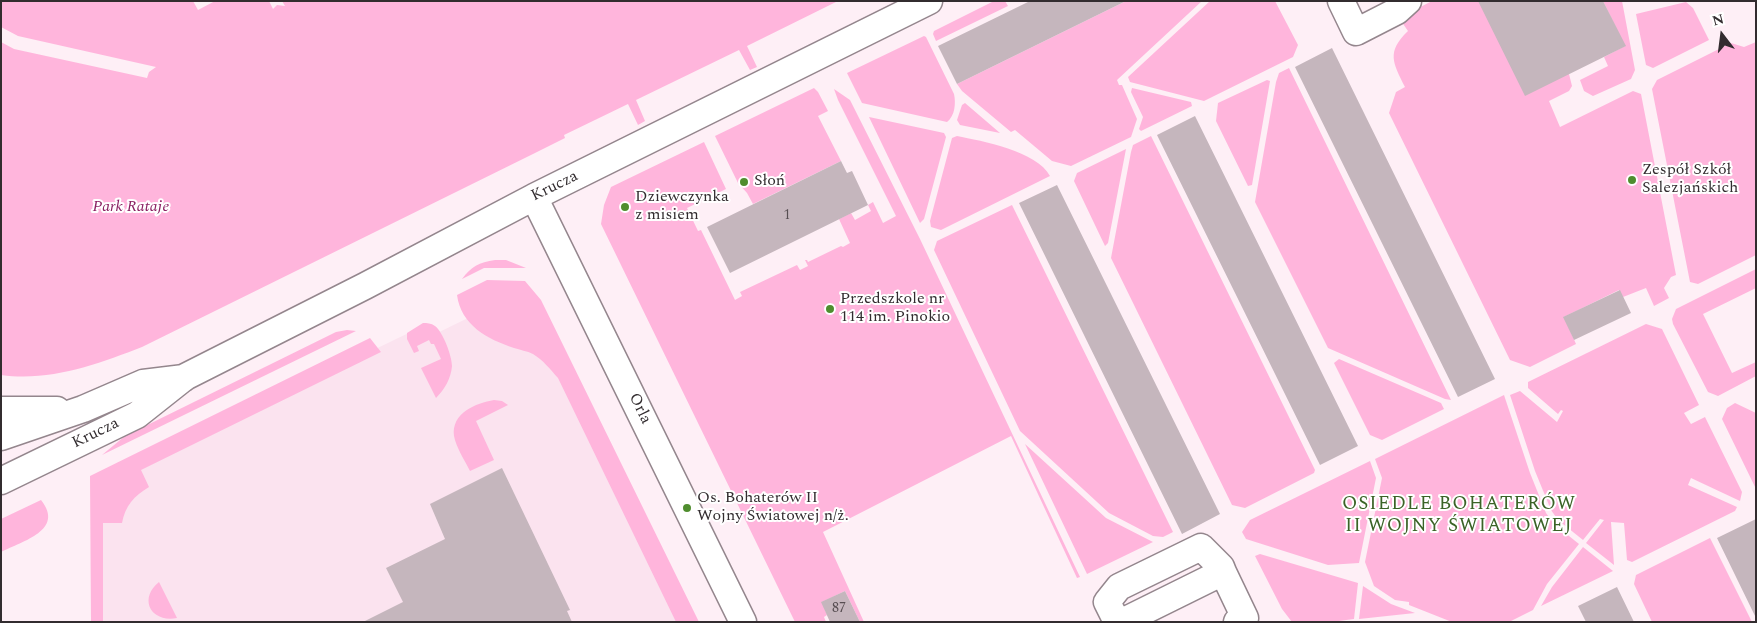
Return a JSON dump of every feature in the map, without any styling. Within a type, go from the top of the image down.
[{"type":"street","name":"Krucza","points":[[1,481],[137,415],[185,378],[534,197],[929,1]]},
{"type":"street","points":[[1341,1],[1356,32],[1397,11],[1408,1]]},
{"type":"street","name":"Orla","points":[[534,197],[743,622]]},
{"type":"street","name":"Krucza","points":[[1,437],[83,409],[144,383],[185,378]]},
{"type":"street","name":"Krucza","points":[[1,410],[23,412],[83,409]]},
{"type":"street","points":[[1117,622],[1107,602],[1118,586],[1202,547],[1221,567],[1245,618],[1237,622]]},
{"type":"street","points":[[1122,622],[1223,572]]},
{"type":"shaded area","points":[[529,297],[687,622],[97,622],[95,485],[425,325],[431,336],[468,318]]},
{"type":"green space","name":"Park Rataje","points":[[1,1],[193,1],[198,10],[215,1],[269,1],[273,9],[277,5],[285,6],[282,1],[838,1],[747,46],[757,67],[750,70],[739,50],[636,100],[645,121],[638,125],[628,104],[564,135],[565,138],[142,347],[108,360],[73,370],[56,374],[19,377],[1,375],[1,42],[14,49],[147,78],[149,72],[156,67],[18,36],[1,27]]},
{"type":"green space","points":[[994,1],[1005,1],[1008,6],[936,41],[933,34],[934,31]]},
{"type":"green space","points":[[1126,1],[1202,1],[1117,80],[1119,85],[1122,85],[1137,119],[1131,137],[1071,166],[1052,161],[1015,130],[1011,132],[962,91],[957,84]]},
{"type":"green space","points":[[1210,1],[1275,1],[1298,45],[1293,57],[1204,101],[1130,82],[1128,77]]},
{"type":"green space","points":[[1432,1],[1478,1],[1569,74],[1572,86],[1569,91],[1549,101],[1560,127],[1633,91],[1641,94],[1676,275],[1671,277],[1664,288],[1669,298],[1654,306],[1646,288],[1623,297],[1619,290],[1564,317],[1576,344],[1530,367],[1510,360],[1389,113],[1396,92],[1405,87],[1397,71],[1394,58],[1397,45],[1408,31],[1399,18]]},
{"type":"green space","points":[[1603,1],[1622,1],[1635,70],[1631,79],[1593,96],[1584,91],[1580,80],[1608,66],[1604,57],[1625,46]]},
{"type":"green space","points":[[1686,2],[1693,8],[1709,40],[1653,68],[1646,65],[1636,14]]},
{"type":"green space","points":[[924,36],[954,94],[954,109],[950,119],[947,122],[862,103],[847,73]]},
{"type":"green space","points":[[1756,42],[1756,255],[1698,284],[1690,282],[1652,89],[1657,80],[1731,43],[1744,47]]},
{"type":"green space","points":[[1289,68],[1451,400],[1328,348],[1255,202],[1276,82],[1279,73]]},
{"type":"green space","points":[[1267,80],[1270,81],[1252,185],[1248,186],[1216,121],[1218,103]]},
{"type":"green space","points":[[814,88],[828,111],[818,116],[841,161],[753,204],[747,193],[738,183],[715,136]]},
{"type":"green space","points":[[1132,88],[1191,102],[1192,106],[1141,131],[1139,129],[1143,117],[1131,92]]},
{"type":"green space","name":"Przedszkole nr 114 im. Pinokio","points":[[834,89],[850,100],[920,239],[1080,577],[1077,578],[1011,436],[823,532],[864,622],[860,622],[845,591],[822,602],[827,615],[824,617],[826,622],[795,622],[601,224],[604,205],[611,187],[704,142],[726,189],[687,208],[698,231],[701,230],[735,300],[742,296],[740,292],[797,265],[800,270],[808,266],[805,260],[808,262],[850,243],[839,219],[851,213],[855,220],[871,211],[868,205],[873,202],[883,223],[896,216]]},
{"type":"green space","points":[[965,103],[1000,133],[960,125],[957,120],[962,105]]},
{"type":"green space","points":[[869,117],[944,133],[946,137],[924,219],[920,223]]},
{"type":"green space","points":[[957,136],[1008,148],[1034,160],[1050,176],[941,230],[931,227],[930,221],[952,138]]},
{"type":"green space","points":[[1151,136],[1315,470],[1314,473],[1245,508],[1232,505],[1111,258],[1133,145]]},
{"type":"green space","points":[[1126,149],[1108,243],[1105,246],[1074,181],[1077,173]]},
{"type":"green space","points":[[1012,205],[1173,532],[1163,537],[1153,536],[1109,513],[1020,431],[934,250],[937,241]]},
{"type":"green space","points":[[495,260],[506,260],[526,268],[484,268],[462,279],[476,266]]},
{"type":"green space","points":[[1756,269],[1756,288],[1703,314],[1732,373],[1756,362],[1756,376],[1718,396],[1708,392],[1672,319],[1676,309]]},
{"type":"green space","points":[[487,280],[525,281],[541,300],[699,622],[676,622],[558,378],[537,356],[485,335],[470,323],[464,315],[459,306],[457,295]]},
{"type":"green space","points":[[423,323],[432,324],[441,333],[452,362],[449,380],[436,398],[421,368],[441,359],[434,344],[431,344],[429,340],[417,346],[419,351],[414,353],[407,339],[407,333]]},
{"type":"green space","points":[[1646,324],[1662,329],[1699,405],[1684,413],[1691,424],[1705,417],[1742,492],[1740,501],[1691,478],[1688,485],[1737,507],[1735,511],[1632,562],[1627,560],[1624,523],[1611,522],[1614,565],[1586,543],[1604,520],[1600,519],[1583,540],[1558,520],[1551,510],[1535,471],[1510,395],[1520,391],[1557,422],[1563,411],[1561,410],[1558,414],[1528,388],[1528,382]]},
{"type":"green space","points":[[356,331],[102,455],[125,436],[336,332]]},
{"type":"green space","points":[[370,338],[381,352],[141,470],[149,487],[131,502],[125,511],[122,523],[103,523],[103,622],[91,622],[90,476]]},
{"type":"green space","points":[[1339,359],[1441,403],[1444,409],[1382,440],[1370,435],[1334,363]]},
{"type":"green space","points":[[1504,395],[1530,473],[1546,513],[1554,524],[1579,544],[1547,584],[1533,610],[1509,622],[1452,622],[1409,605],[1409,602],[1395,600],[1374,586],[1365,562],[1382,478],[1375,459]]},
{"type":"green space","points":[[494,400],[502,401],[508,405],[476,421],[494,460],[470,471],[454,436],[456,421],[466,410]]},
{"type":"green space","points":[[1735,403],[1756,413],[1756,489],[1722,419],[1727,408]]},
{"type":"green space","points":[[1025,444],[1106,518],[1153,542],[1087,574]]},
{"type":"green space","points":[[1370,461],[1376,478],[1359,563],[1328,565],[1246,539],[1242,532],[1250,520]]},
{"type":"green space","points":[[41,500],[47,510],[48,519],[45,527],[30,539],[1,552],[1,519]]},
{"type":"green space","points":[[1710,538],[1752,622],[1652,622],[1634,584],[1636,575]]},
{"type":"green space","points":[[1583,547],[1613,571],[1541,606],[1552,587]]},
{"type":"green space","points":[[1260,554],[1358,583],[1354,619],[1331,622],[1292,622],[1282,609],[1255,556]]},
{"type":"green space","points":[[159,582],[177,618],[168,619],[160,617],[150,608],[149,596]]},
{"type":"green space","points":[[1363,586],[1391,604],[1415,613],[1359,619]]},
{"type":"building","points":[[1030,1],[1126,1],[957,84],[938,46]]},
{"type":"building","points":[[1478,1],[1603,1],[1626,46],[1525,96]]},
{"type":"building","points":[[1332,48],[1495,379],[1458,397],[1295,67]]},
{"type":"building","points":[[1195,116],[1358,446],[1320,465],[1157,135]]},
{"type":"building","points":[[841,161],[847,173],[852,171],[868,205],[730,273],[707,227]]},
{"type":"building","points":[[1057,185],[1220,514],[1182,534],[1019,203]]},
{"type":"building","points":[[1620,290],[1631,313],[1574,340],[1563,317]]},
{"type":"building","points":[[502,468],[570,610],[567,611],[572,622],[363,622],[403,602],[386,568],[445,539],[430,504]]},
{"type":"building","points":[[1756,519],[1756,618],[1717,538]]},
{"type":"building","points":[[1617,587],[1634,622],[1586,622],[1578,606]]},
{"type":"building","points":[[845,591],[860,622],[830,622],[821,602]]},
{"type":"place","name":"Zespół Szkół Salezjańskich","points":[[1632,180]]},
{"type":"place","name":"Słoń","points":[[744,182]]},
{"type":"place","name":"Dziewczynka z misiem","points":[[625,207]]},
{"type":"place","name":"Przedszkole nr 114 im. Pinokio","points":[[830,309]]},
{"type":"place","name":"Os. Bohaterów II Wojny Światowej n/ż.","points":[[687,508]]},
{"type":"district","name":"OSIEDLE BOHATERÓW II WOJNY ŚWIATOWEJ","points":[[1459,516]]}]
